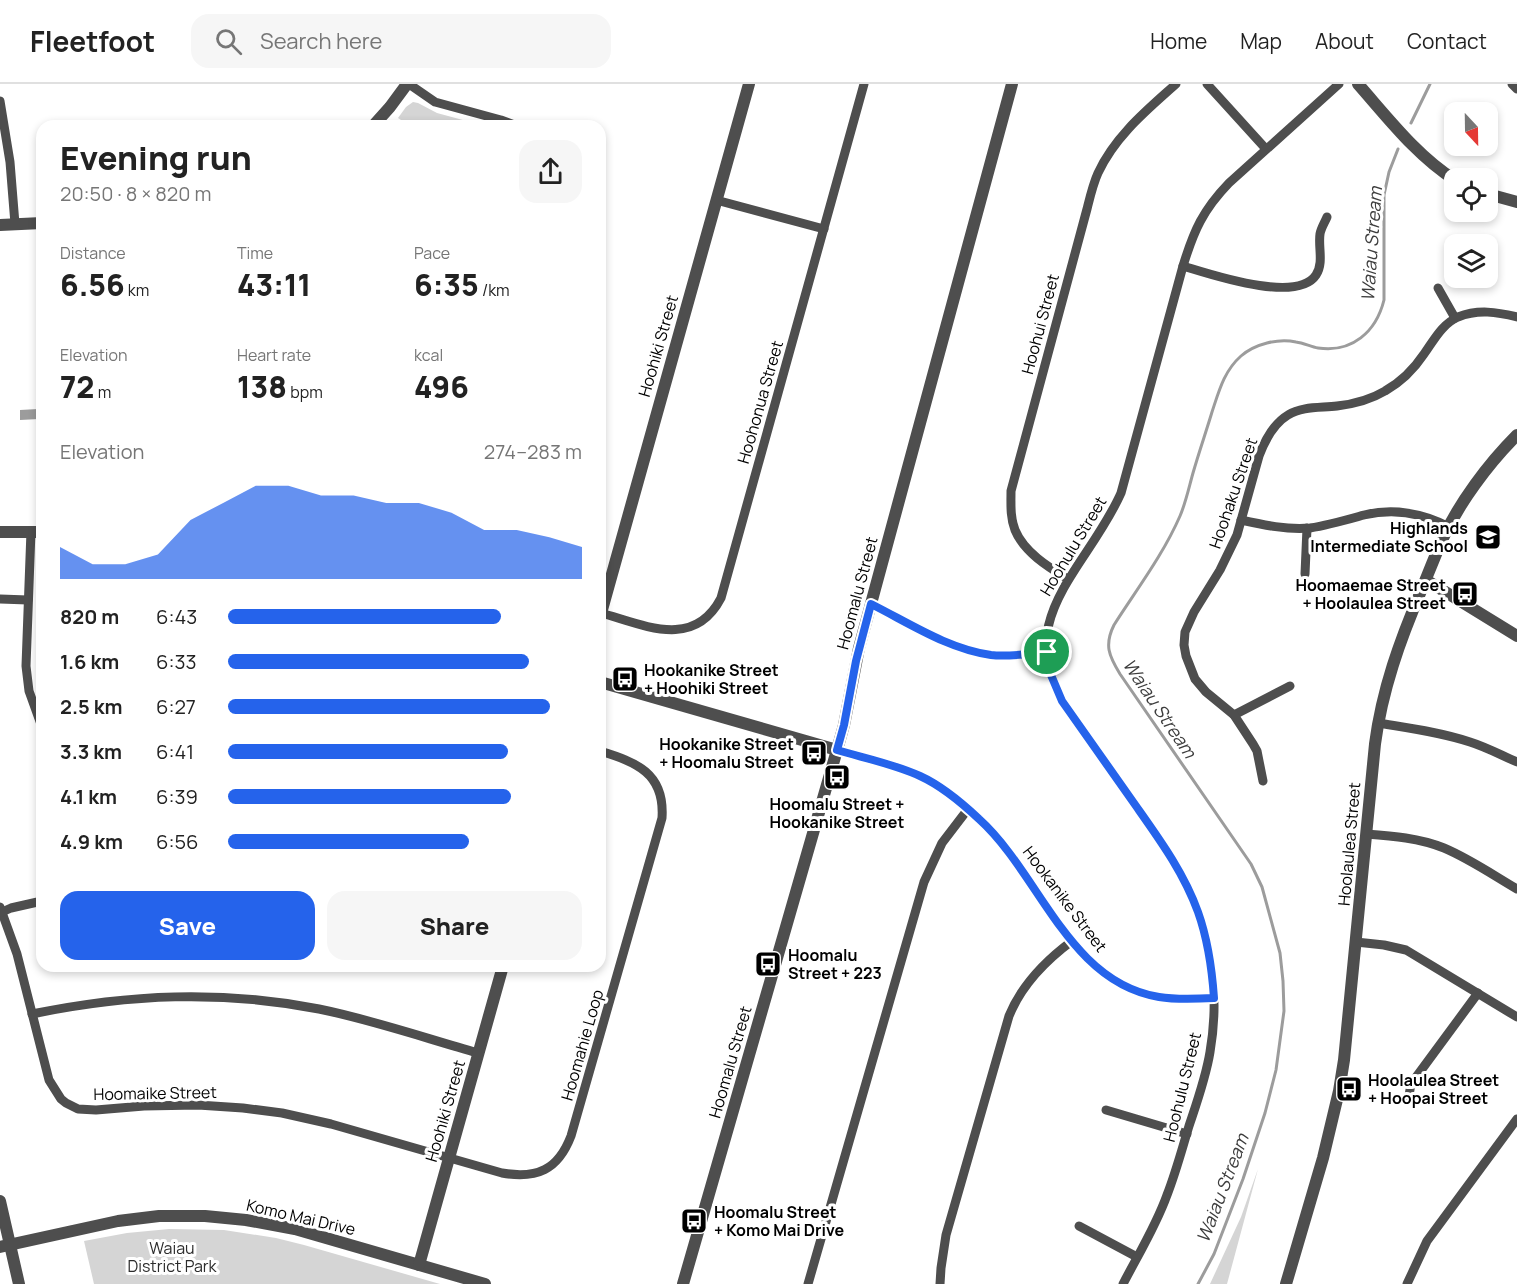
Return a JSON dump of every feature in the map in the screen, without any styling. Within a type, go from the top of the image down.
[{"type":"street","points":[[378,120],[408,84],[435,102],[501,120]]},
{"type":"street","name":"Hoohiki Street","points":[[606,597],[749,84]]},
{"type":"street","name":"Hoohonua Street","points":[[606,616],[675,631],[701,623],[717,606],[864,84]]},
{"type":"street","name":"Hoomalu Street","points":[[683,1284],[844,725],[856,661],[1012,84]]},
{"type":"street","name":"Hoohui Street","points":[[1068,579],[1035,556],[1020,538],[1013,520],[1011,491],[1098,173],[1117,140],[1176,84]]},
{"type":"street","points":[[1207,84],[1266,149]]},
{"type":"street","name":"Hoohulu Street","points":[[1123,1284],[1167,1196],[1200,1093],[1213,1029],[1214,998],[1211,965],[1206,937],[1186,883],[1164,846],[1062,701],[1051,675],[1047,652],[1046,642],[1050,618],[1068,579],[1107,522],[1121,493],[1184,266],[1194,233],[1204,213],[1229,183],[1339,84]]},
{"type":"street","points":[[1358,84],[1404,136],[1429,161],[1444,172]]},
{"type":"street","points":[[1512,84],[1517,89]]},
{"type":"street","points":[[0,101],[10,162],[15,224]]},
{"type":"street","points":[[1498,197],[1517,202]]},
{"type":"street","points":[[716,200],[824,229]]},
{"type":"street","points":[[1184,266],[1250,284],[1277,287],[1300,285],[1312,280],[1318,269],[1320,233],[1327,217]]},
{"type":"street","points":[[0,225],[36,223]]},
{"type":"street","points":[[1438,288],[1455,318],[1473,312],[1517,317]]},
{"type":"street","name":"Hoohaku Street","points":[[1263,782],[1255,747],[1234,715],[1206,692],[1195,679],[1186,656],[1185,632],[1237,536],[1259,456],[1269,435],[1288,415],[1300,410],[1350,405],[1384,392],[1404,378],[1436,335],[1455,318]]},
{"type":"street","name":"Hoolaulea Street","points":[[1286,1284],[1323,1158],[1339,1091],[1347,1036],[1378,723],[1395,654],[1449,527],[1494,460],[1517,435]]},
{"type":"street","points":[[1242,520],[1279,527],[1307,528],[1334,524],[1365,514],[1400,512],[1432,518],[1449,527]]},
{"type":"street","points":[[1305,574],[1307,528]]},
{"type":"street","points":[[0,531],[36,532],[28,600],[26,654],[27,678],[36,711]]},
{"type":"street","points":[[1426,580],[1517,636]]},
{"type":"street","points":[[0,599],[28,600]]},
{"type":"street","points":[[871,604],[951,644],[966,649],[992,655],[1047,652]]},
{"type":"street","name":"Hookanike Street","points":[[606,684],[912,772],[934,784],[968,809],[1000,841],[1072,941],[1099,969],[1119,983],[1158,997],[1214,998]]},
{"type":"street","points":[[1234,715],[1290,687]]},
{"type":"street","points":[[1378,723],[1447,735],[1517,762]]},
{"type":"street","name":"Hoomahie Loop","points":[[449,1158],[502,1173],[533,1175],[551,1166],[564,1152],[571,1136],[659,831],[663,808],[656,784],[644,770],[622,758],[606,753]]},
{"type":"street","points":[[808,1284],[924,882],[942,843],[968,809]]},
{"type":"street","points":[[1366,834],[1398,837],[1442,847],[1464,857],[1517,889]]},
{"type":"street","points":[[1,910],[36,902]]},
{"type":"street","name":"Hoomaike Street","points":[[1,910],[17,954],[49,1080],[57,1094],[72,1107],[96,1110],[198,1105],[265,1110],[331,1124],[449,1158]]},
{"type":"street","points":[[940,1284],[946,1235],[1010,1016],[1019,997],[1033,977],[1072,941]]},
{"type":"street","points":[[1356,942],[1406,950],[1517,1017]]},
{"type":"street","name":"Hoohiki Street","points":[[419,1265],[501,972]]},
{"type":"street","points":[[1408,1101],[1411,1084],[1478,993]]},
{"type":"street","points":[[32,1014],[129,998],[195,996],[259,1000],[342,1015],[478,1053]]},
{"type":"street","points":[[1106,1110],[1187,1134]]},
{"type":"street","points":[[1407,1284],[1427,1241],[1517,1119]]},
{"type":"street","points":[[0,1201],[5,1246],[19,1284]]},
{"type":"street","name":"Komo Mai Drive","points":[[5,1246],[118,1221],[159,1216],[205,1216],[246,1220],[295,1229],[485,1284]]},
{"type":"street","points":[[1079,1226],[1137,1257]]},
{"type":"green space","points":[[413,102],[418,103],[437,113],[463,120],[401,120],[398,118]]},
{"type":"green space","points":[[1258,1169],[1227,1284],[1210,1284],[1241,1217]]},
{"type":"green space","name":"Waiau District Park","points":[[169,1229],[224,1230],[276,1238],[440,1284],[94,1284],[84,1241],[127,1233]]},
{"type":"shaded area","points":[[36,409],[36,419],[20,420],[20,410]]},
{"type":"waterway","name":"Waiau Stream","points":[[1411,123],[1430,84]]},
{"type":"waterway","name":"Waiau Stream","points":[[1198,1284],[1214,1254],[1243,1179],[1265,1113],[1276,1070],[1284,1011],[1280,953],[1262,887],[1251,864],[1120,674],[1109,650],[1109,639],[1114,625],[1158,558],[1180,516],[1220,389],[1235,362],[1253,348],[1274,342],[1289,341],[1330,349],[1342,347],[1361,338],[1375,322],[1384,300],[1384,195],[1389,172],[1398,149]]},
{"type":"place","name":"Highlands Intermediate School","points":[[1488,537]]},
{"type":"place","name":"Hoomaemae Street + Hoolaulea Street","points":[[1465,594]]},
{"type":"place","name":"Hookanike Street + Hoohiki Street","points":[[625,679]]},
{"type":"place","name":"Hookanike Street + Hoomalu Street","points":[[814,753]]},
{"type":"place","name":"Hoomalu Street + Hookanike Street","points":[[837,777]]},
{"type":"place","name":"Hoomalu Street + 223","points":[[768,964]]},
{"type":"place","name":"Hoolaulea Street + Hoopai Street","points":[[1349,1089]]},
{"type":"place","name":"Hoomalu Street + Komo Mai Drive","points":[[694,1221]]},
{"type":"route","points":[[871,604],[951,644],[979,653],[1007,655],[1047,652],[1051,675],[1062,701],[1164,846],[1186,883],[1206,937],[1214,998],[1158,997],[1119,983],[1090,962],[1072,941],[1000,841],[957,800],[912,772],[837,750],[871,604]]}]
